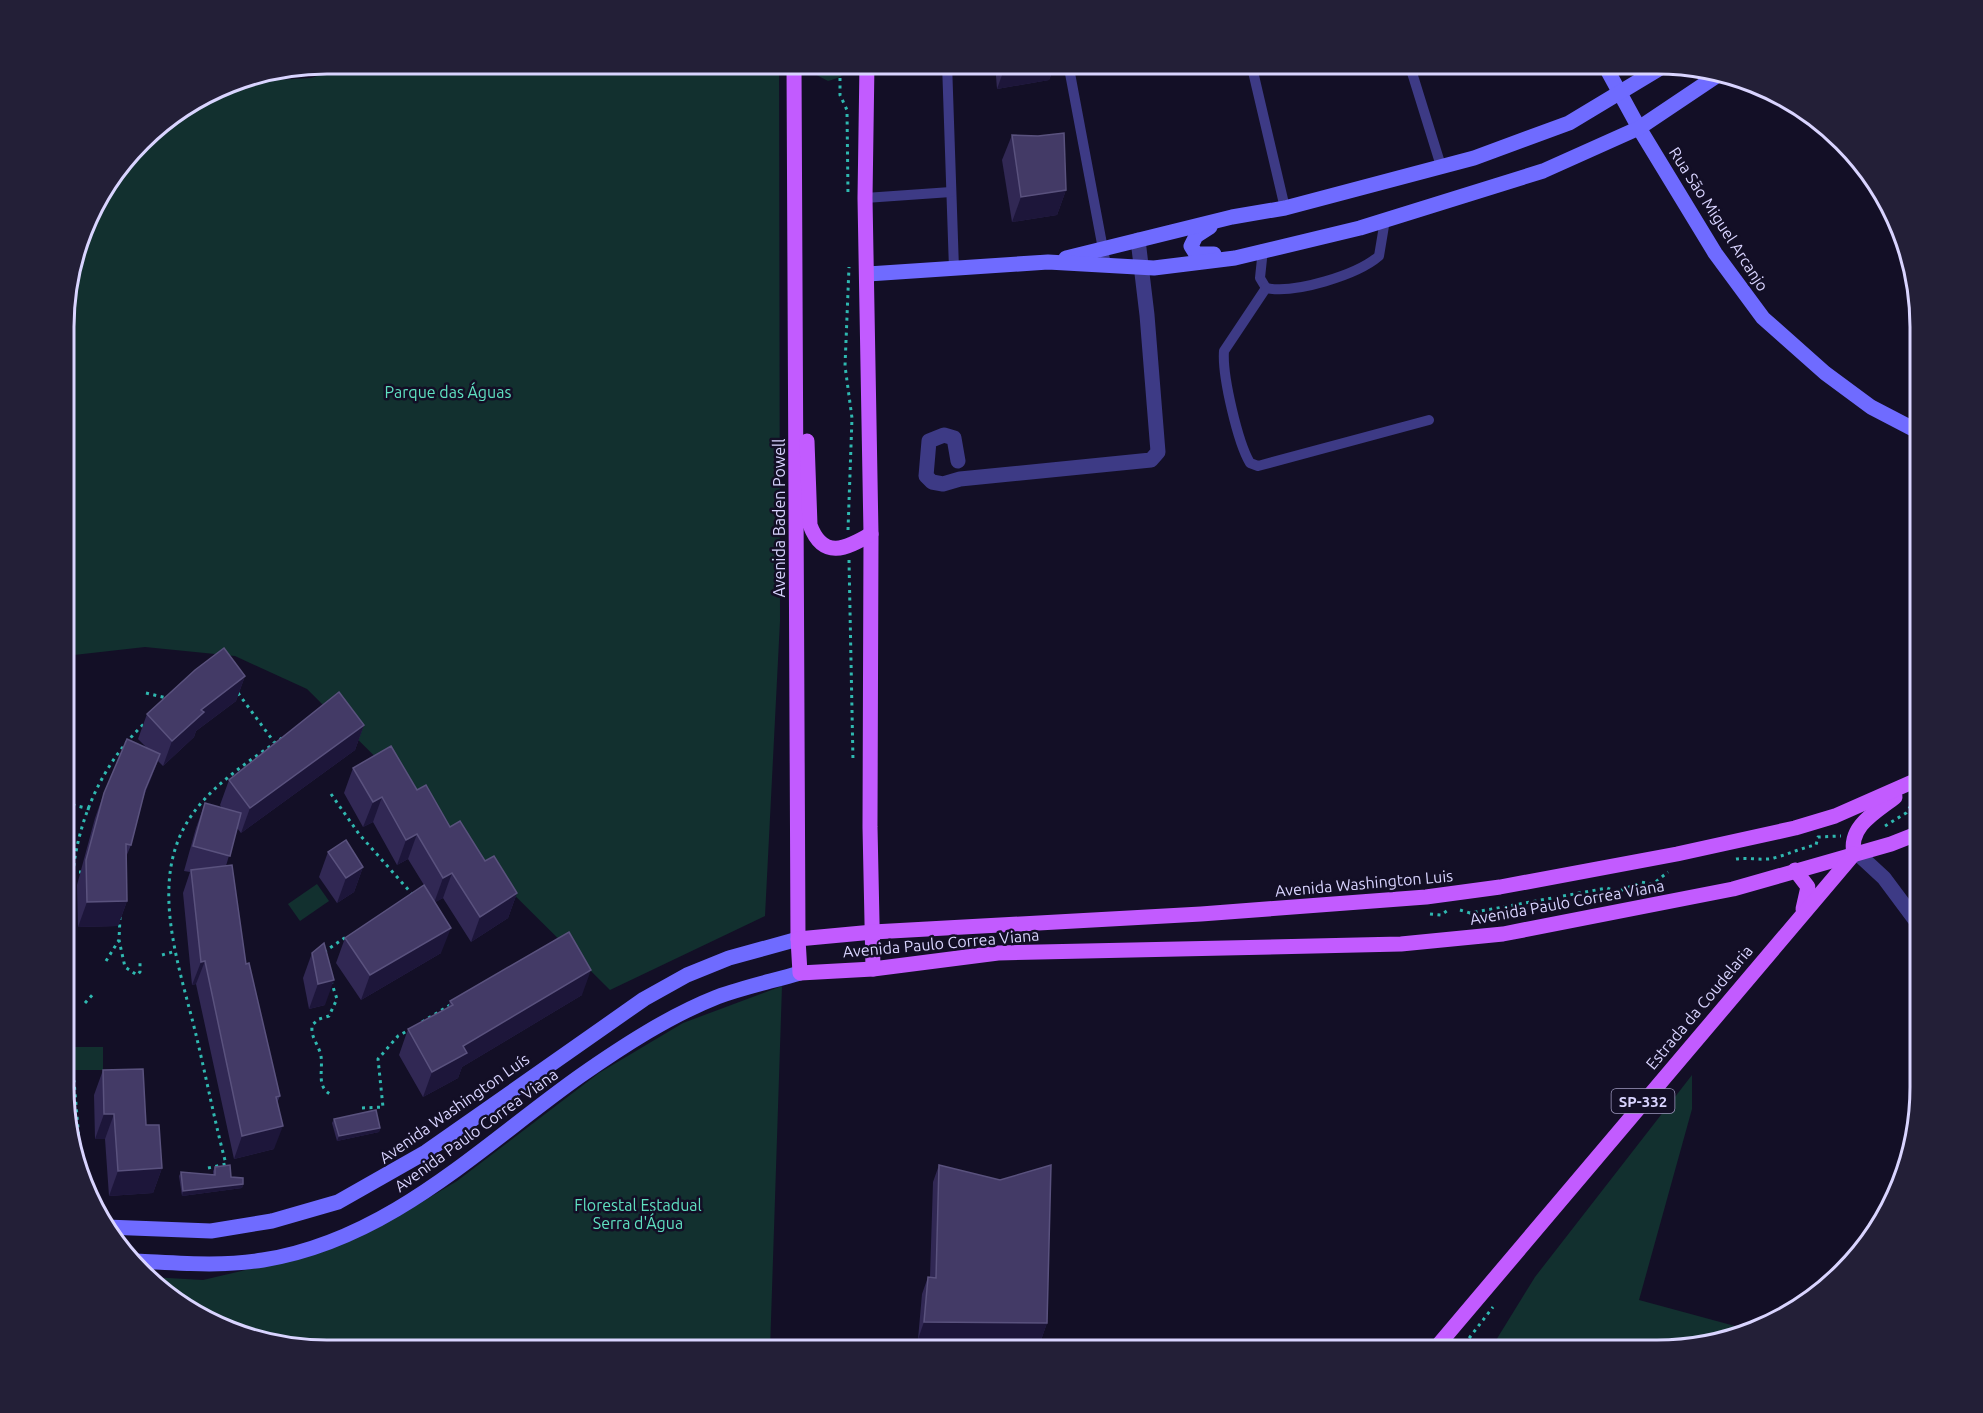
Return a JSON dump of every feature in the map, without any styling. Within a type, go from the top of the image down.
[{"type":"main road","name":"Avenida Baden Powell","points":[[794,74],[800,973]]},
{"type":"main road","points":[[867,74],[865,198],[871,534],[870,827],[873,969]]},
{"type":"main road","points":[[797,391],[807,441],[810,525],[814,536],[821,544],[831,548],[849,547],[871,534]]},
{"type":"main road","name":"Avenida Washington Luis","points":[[798,939],[873,932],[1201,914],[1426,897],[1500,887],[1677,854],[1795,828],[1910,788]]},
{"type":"main road","points":[[1910,790],[1869,817],[1856,834],[1852,846],[1856,853],[1910,836]]},
{"type":"main road","name":"Avenida Paulo Correa Viana","points":[[800,973],[873,969],[998,953],[1401,944],[1503,934],[1733,889],[1856,853]]},
{"type":"main road","name":"Estrada da Coudelaria","points":[[1442,1340],[1856,853]]},
{"type":"main road","points":[[1795,870],[1808,887],[1808,897],[1801,916]]},
{"type":"street","name":"Rua São Miguel Arcanjo","points":[[1610,74],[1639,128],[1715,253],[1763,318],[1825,373],[1870,407],[1910,427]]},
{"type":"street","points":[[1048,262],[1232,217],[1285,208],[1474,158],[1569,123],[1650,74]]},
{"type":"street","points":[[868,274],[1048,262],[1141,267],[1195,265],[1235,258],[1263,249],[1385,220],[1543,171],[1639,128],[1711,79]]},
{"type":"street","points":[[1232,217],[1201,231],[1192,241],[1193,251],[1201,255],[1263,249]]},
{"type":"street","points":[[958,461],[954,438],[944,435],[929,441],[926,476],[932,482],[943,484],[960,479],[1151,460],[1158,452],[1138,240]]},
{"type":"street","points":[[1856,853],[1884,878],[1910,913]]},
{"type":"street","name":"Avenida Washington Luís","points":[[116,1227],[211,1230],[272,1221],[338,1202],[426,1152],[644,999],[687,975],[729,958],[798,939]]},
{"type":"street","name":"Avenida Paulo Correa Viana","points":[[144,1261],[212,1265],[264,1260],[320,1245],[363,1227],[421,1196],[580,1076],[644,1034],[719,996],[800,973]]},
{"type":"lane","points":[[947,74],[954,269]]},
{"type":"lane","points":[[1070,74],[1106,266]]},
{"type":"lane","points":[[1254,74],[1285,208]]},
{"type":"lane","points":[[1412,74],[1441,166]]},
{"type":"lane","points":[[865,198],[951,192]]},
{"type":"lane","points":[[1263,249],[1260,278],[1266,288],[1276,290],[1294,287],[1367,266],[1379,256],[1383,246],[1385,220]]},
{"type":"lane","points":[[1266,288],[1224,351],[1223,363],[1232,407],[1250,463],[1258,466],[1430,420]]},
{"type":"path","points":[[840,74],[840,95],[847,110],[849,199]]},
{"type":"path","points":[[849,262],[845,366],[852,418],[849,547],[853,772]]},
{"type":"path","points":[[233,686],[274,742]]},
{"type":"path","points":[[146,693],[172,700],[165,706]]},
{"type":"path","points":[[74,868],[90,809],[110,762],[151,717]]},
{"type":"path","points":[[208,1168],[226,1164],[176,951],[169,891],[173,850],[185,825],[203,801],[289,733]]},
{"type":"path","points":[[331,794],[358,834],[418,903]]},
{"type":"path","points":[[1728,860],[1751,856],[1772,859],[1794,849],[1816,845],[1818,837],[1865,833],[1895,822],[1906,813],[1910,802]]},
{"type":"path","points":[[74,805],[90,809]]},
{"type":"path","points":[[1419,912],[1441,915],[1453,907],[1470,913],[1607,888],[1617,892],[1641,882],[1653,884],[1671,870]]},
{"type":"path","points":[[74,872],[89,873]]},
{"type":"path","points":[[403,901],[412,894]]},
{"type":"path","points":[[120,911],[119,940],[125,967],[132,974],[137,975],[140,972],[140,960]]},
{"type":"path","points":[[318,956],[355,932]]},
{"type":"path","points":[[106,961],[119,940]]},
{"type":"path","points":[[162,955],[176,951]]},
{"type":"path","points":[[329,977],[337,999],[329,1016],[319,1019],[312,1025],[311,1037],[320,1052],[322,1085],[326,1092],[332,1095]]},
{"type":"path","points":[[85,1003],[95,992]]},
{"type":"path","points":[[421,1022],[460,1000]]},
{"type":"path","points":[[362,1108],[383,1107],[378,1059],[398,1036],[412,1028]]},
{"type":"path","points":[[74,1081],[79,1140]]},
{"type":"green space","name":"Parque das Águas","points":[[324,74],[779,74],[780,621],[765,916],[610,990],[307,689],[235,656],[145,647],[74,655],[74,310],[78,277],[93,230],[107,200],[136,160],[160,136],[186,116],[230,93],[261,82],[311,78]]},
{"type":"green space","points":[[815,74],[845,74],[839,77],[828,81]]},
{"type":"green space","points":[[317,884],[329,901],[300,921],[288,904]]},
{"type":"green space","name":"Florestal Estadual Serra d'Água","points":[[782,986],[770,1340],[310,1339],[277,1335],[230,1320],[200,1306],[161,1278],[203,1280],[310,1255],[402,1214],[457,1181],[599,1073],[683,1023]]},
{"type":"green space","points":[[74,1047],[103,1047],[103,1070],[74,1070]]},
{"type":"green space","points":[[1692,1075],[1692,1109],[1639,1300],[1737,1326],[1706,1335],[1656,1340],[1496,1340],[1535,1277]]},
{"type":"building","points":[[1064,133],[1066,190],[1021,197],[1012,135],[1038,136]]},
{"type":"building","points":[[224,648],[245,676],[201,710],[204,712],[172,741],[147,714],[195,670]]},
{"type":"building","points":[[339,692],[364,725],[250,808],[229,780]]},
{"type":"building","points":[[127,739],[160,754],[145,790],[131,845],[126,844],[127,901],[87,902],[86,860],[104,793]]},
{"type":"building","points":[[391,746],[417,790],[426,785],[450,827],[460,821],[485,861],[494,856],[517,893],[480,917],[452,873],[443,878],[417,834],[406,840],[382,797],[373,802],[353,768]]},
{"type":"building","points":[[205,803],[241,813],[230,856],[193,846]]},
{"type":"building","points":[[346,840],[363,867],[346,878],[328,852]]},
{"type":"building","points":[[232,865],[246,964],[249,963],[280,1096],[276,1097],[283,1126],[242,1136],[205,961],[201,962],[191,870]]},
{"type":"building","points":[[424,885],[451,928],[370,975],[345,938]]},
{"type":"building","points":[[569,932],[591,970],[463,1046],[467,1053],[432,1072],[408,1029],[453,1005],[450,1001]]},
{"type":"building","points":[[324,943],[334,980],[318,984],[312,953]]},
{"type":"building","points":[[143,1069],[146,1125],[159,1125],[162,1168],[118,1171],[114,1114],[104,1114],[103,1070]]},
{"type":"building","points":[[376,1110],[380,1128],[339,1136],[334,1119]]},
{"type":"building","points":[[230,1165],[231,1177],[243,1178],[243,1184],[183,1191],[181,1172],[215,1175],[215,1167]]},
{"type":"building","points":[[939,1165],[1000,1180],[1051,1165],[1047,1323],[924,1322],[928,1277],[936,1278]]}]
